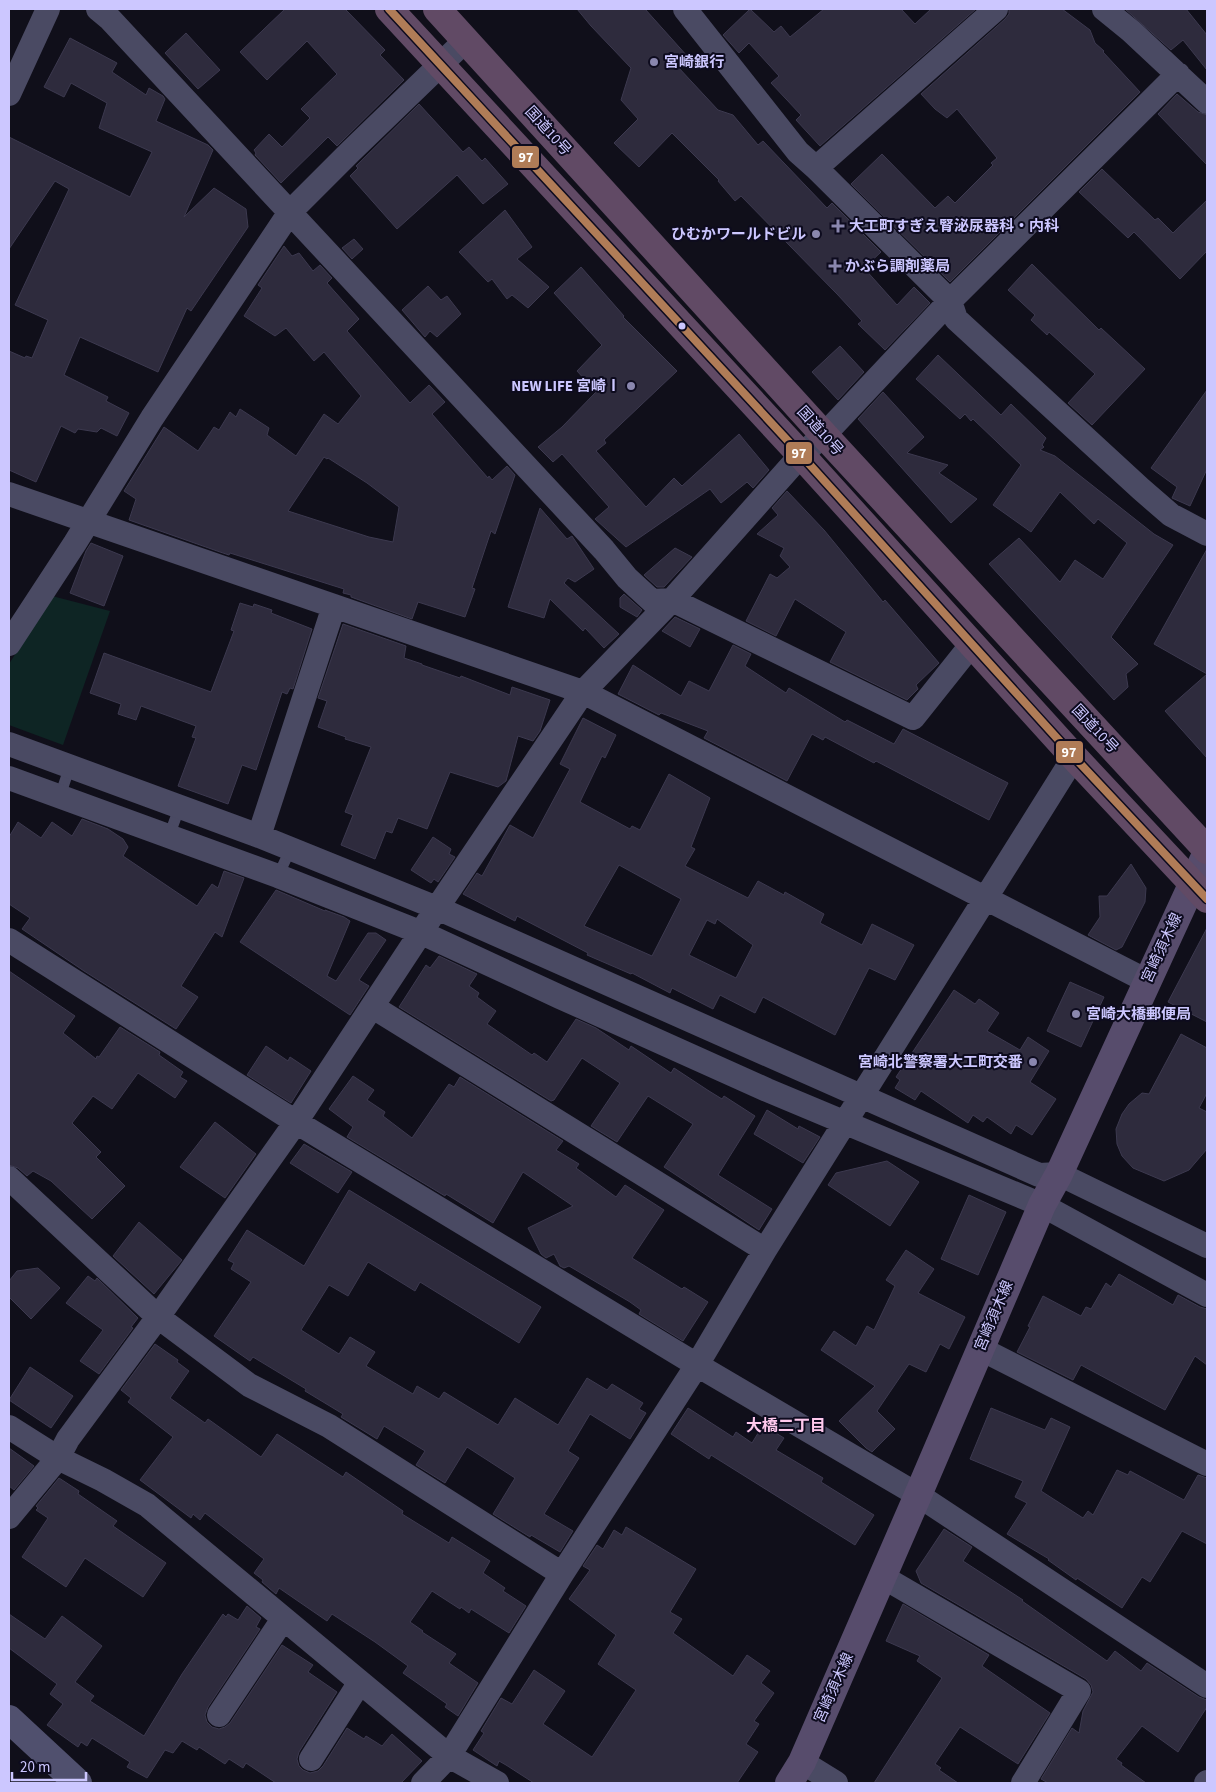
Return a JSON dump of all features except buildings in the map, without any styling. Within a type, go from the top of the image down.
[{"type":"highway","name":"国道10号","points":[[389,9],[802,456],[1074,757],[1200,891]]},
{"type":"highway","name":"国道10号","points":[[437,9],[824,436],[1207,851]]},
{"type":"main road","name":"宮崎須木線","points":[[795,1772],[883,1576],[1042,1204],[1059,1174],[1147,981],[1200,891],[1207,851]]},
{"type":"street","points":[[9,94],[48,9]]},
{"type":"street","points":[[98,9],[117,26],[591,536],[627,578],[652,602],[672,600],[913,718],[972,644]]},
{"type":"street","points":[[685,9],[798,152],[950,301],[956,319],[1141,489],[1172,515],[1207,534]]},
{"type":"street","points":[[816,168],[996,9]]},
{"type":"street","points":[[1104,9],[1207,102]]},
{"type":"street","points":[[9,644],[163,402],[290,212],[466,40]]},
{"type":"street","points":[[9,1518],[58,1458],[68,1439],[158,1317],[296,1122],[583,692],[672,600],[802,456],[824,436],[950,301],[1178,74]]},
{"type":"street","points":[[9,494],[583,692],[1147,981]]},
{"type":"street","points":[[259,836],[334,606]]},
{"type":"street","points":[[9,744],[291,848],[438,908],[1038,1175],[1059,1174],[1207,1246]]},
{"type":"street","points":[[423,1783],[449,1756],[562,1574],[697,1364],[765,1250],[1074,757]]},
{"type":"street","points":[[9,778],[278,876],[422,933],[767,1090],[1042,1204],[1207,1295]]},
{"type":"street","points":[[9,940],[296,1122],[918,1495],[1207,1686]]},
{"type":"street","points":[[373,1007],[765,1250]]},
{"type":"street","points":[[9,1178],[158,1317],[249,1385],[329,1426],[562,1574]]},
{"type":"street","points":[[980,1349],[1207,1464]]},
{"type":"street","points":[[9,1427],[58,1458],[103,1480],[147,1505],[449,1756],[497,1783]]},
{"type":"street","points":[[883,1576],[1079,1691],[1023,1783]]},
{"type":"street","points":[[219,1715],[283,1619]]},
{"type":"street","points":[[311,1759],[360,1682]]},
{"type":"street","points":[[9,1719],[78,1783]]},
{"type":"street","points":[[795,1772],[836,1783]]},
{"type":"lane","points":[[60,796],[70,766]]},
{"type":"lane","points":[[169,836],[180,806]]},
{"type":"lane","points":[[278,876],[291,848]]},
{"type":"green space","points":[[52,596],[110,611],[63,745],[9,725],[9,664]]},
{"type":"transit line","name":"97","points":[[389,9],[801,455],[1074,757],[1207,899]]},
{"type":"place","name":"宮崎銀行","points":[[654,62]]},
{"type":"place","name":"大工町すぎえ腎泌尿器科・内科","points":[[838,226]]},
{"type":"place","name":"ひむかワールドビル","points":[[816,234]]},
{"type":"place","name":"かぶら調剤薬局","points":[[835,266]]},
{"type":"place","name":"NEW LIFE 宮崎Ⅰ","points":[[631,386]]},
{"type":"place","name":"宮崎大橋郵便局","points":[[1076,1014]]},
{"type":"place","name":"宮崎北警察署大工町交番","points":[[1033,1062]]},
{"type":"district","name":"大橋二丁目","points":[[786,1426]]}]
